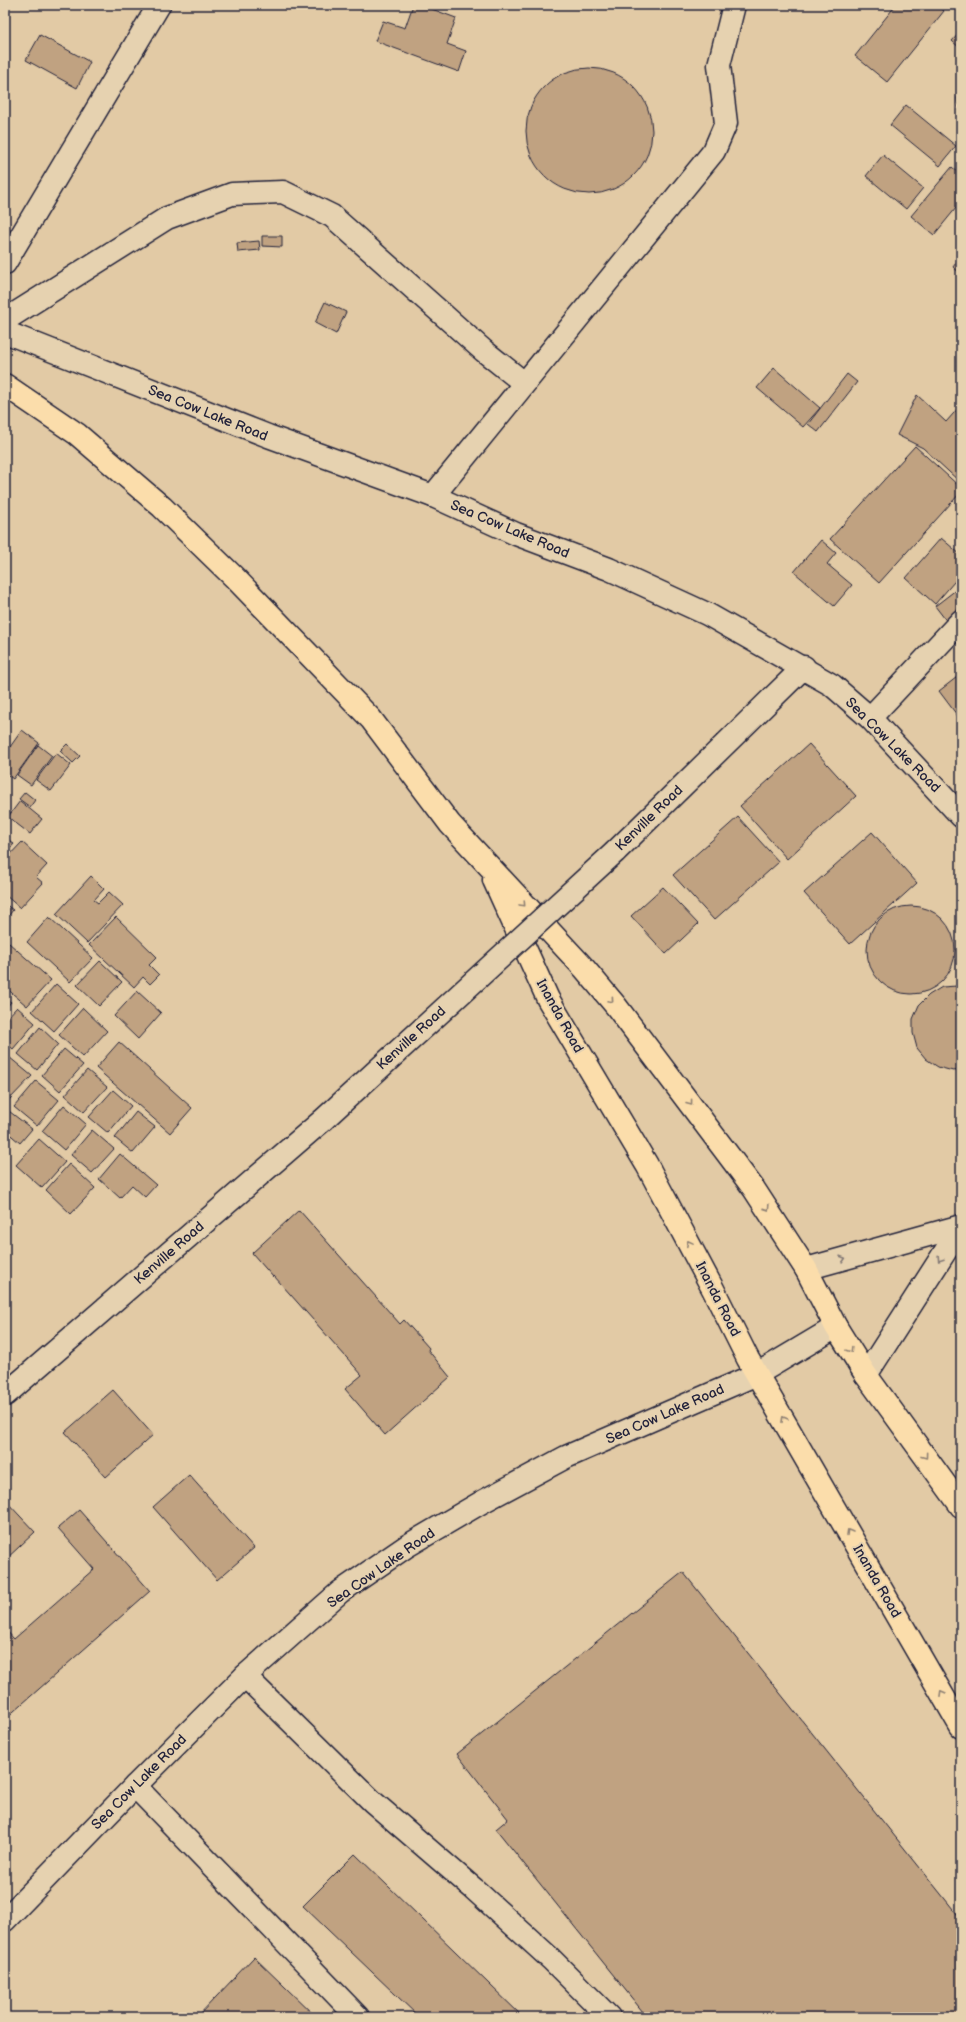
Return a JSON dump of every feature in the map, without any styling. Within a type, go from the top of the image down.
[{"type":"main road","name":"Inanda Road","points":[[5,385],[77,434],[162,506],[235,578],[370,719],[450,824],[584,968],[616,1006],[754,1189],[806,1269],[836,1327],[866,1375],[961,1506]]},
{"type":"main road","name":"Inanda Road","points":[[487,865],[548,999],[647,1165],[757,1374],[961,1727]]},
{"type":"street","points":[[5,263],[159,5]]},
{"type":"street","points":[[433,496],[714,151],[726,124],[719,65],[734,5]]},
{"type":"street","points":[[5,320],[167,218],[232,194],[283,192],[332,216],[484,351],[524,383]]},
{"type":"street","name":"Sea Cow Lake Road","points":[[5,332],[268,436],[433,496],[516,534],[609,569],[700,610],[804,667],[832,685],[870,718],[961,816]]},
{"type":"street","points":[[870,718],[961,620]]},
{"type":"street","name":"Kenville Road","points":[[5,1395],[323,1120],[615,852],[804,667]]},
{"type":"street","points":[[806,1269],[961,1226]]},
{"type":"street","points":[[866,1375],[961,1226]]},
{"type":"street","name":"Sea Cow Lake Road","points":[[5,1920],[135,1786],[245,1676],[340,1592],[421,1538],[482,1502],[566,1457],[757,1374],[836,1327]]},
{"type":"street","points":[[245,1676],[373,1802],[474,1889],[551,1959],[609,2017]]},
{"type":"street","points":[[135,1786],[358,2017]]},
{"type":"building","points":[[413,5],[421,5],[456,18],[447,44],[466,51],[459,72],[375,41],[383,21],[405,28]]},
{"type":"building","points":[[896,5],[937,5],[944,11],[887,82],[855,56]]},
{"type":"building","points":[[961,31],[961,49],[952,41]]},
{"type":"building","points":[[40,35],[90,62],[77,88],[26,60]]},
{"type":"building","points":[[589,68],[613,73],[624,79],[637,91],[647,107],[652,131],[647,155],[641,166],[629,179],[613,189],[589,194],[565,189],[554,183],[541,171],[531,155],[526,131],[531,107],[537,96],[549,83],[565,73]]},
{"type":"building","points":[[961,87],[961,114],[958,109],[957,98]]},
{"type":"building","points":[[906,105],[956,146],[940,166],[890,125]]},
{"type":"building","points":[[883,155],[923,188],[906,209],[866,176]]},
{"type":"building","points":[[952,167],[961,175],[961,202],[934,235],[911,216]]},
{"type":"building","points":[[262,236],[282,236],[282,247],[262,246]]},
{"type":"building","points":[[259,241],[260,250],[238,252],[237,243]]},
{"type":"building","points":[[961,256],[961,274],[953,267]]},
{"type":"building","points":[[325,302],[346,312],[336,334],[315,323]]},
{"type":"building","points":[[774,368],[820,408],[803,427],[757,388]]},
{"type":"building","points":[[847,374],[857,382],[818,432],[808,424]]},
{"type":"building","points":[[917,395],[946,422],[961,405],[961,483],[923,448],[897,435]]},
{"type":"building","points":[[915,446],[961,488],[961,492],[879,583],[830,539]]},
{"type":"building","points":[[941,538],[961,555],[961,574],[935,604],[906,578]]},
{"type":"building","points":[[821,540],[836,553],[827,564],[852,585],[834,606],[794,572]]},
{"type":"building","points":[[961,586],[961,640],[935,606]]},
{"type":"building","points":[[961,674],[961,718],[960,719],[939,691]]},
{"type":"building","points":[[22,730],[39,743],[13,779],[5,773],[5,754]]},
{"type":"building","points":[[67,744],[80,756],[73,763],[60,751]]},
{"type":"building","points":[[809,744],[856,796],[787,859],[740,806]]},
{"type":"building","points":[[38,745],[52,756],[31,785],[17,775]]},
{"type":"building","points":[[56,753],[71,765],[51,791],[36,780]]},
{"type":"building","points":[[25,792],[35,800],[30,807],[19,799]]},
{"type":"building","points":[[20,801],[42,819],[30,834],[8,817]]},
{"type":"building","points":[[738,817],[779,862],[714,920],[673,875]]},
{"type":"building","points":[[872,832],[917,883],[850,944],[804,893]]},
{"type":"building","points":[[5,837],[14,844],[5,854]]},
{"type":"building","points":[[22,842],[47,865],[36,877],[43,883],[20,908],[5,895],[5,860]]},
{"type":"building","points":[[91,876],[104,889],[94,900],[98,903],[109,892],[123,905],[87,943],[56,914]]},
{"type":"building","points":[[663,887],[698,924],[666,954],[631,916]]},
{"type":"building","points":[[5,904],[13,910],[5,920]]},
{"type":"building","points":[[911,906],[928,909],[942,919],[952,933],[955,950],[952,967],[942,981],[928,991],[911,994],[894,991],[880,981],[870,967],[867,950],[870,933],[880,919],[894,909]]},
{"type":"building","points":[[49,917],[93,958],[70,982],[27,942]]},
{"type":"building","points":[[116,917],[157,957],[149,965],[159,975],[150,984],[143,977],[134,987],[89,945]]},
{"type":"building","points":[[9,943],[51,980],[27,1006],[5,987],[5,973],[9,968],[5,964],[5,947]]},
{"type":"building","points":[[100,961],[122,982],[99,1006],[77,985]]},
{"type":"building","points":[[56,984],[78,1004],[54,1031],[32,1011]]},
{"type":"building","points":[[961,986],[961,1070],[953,1071],[938,1067],[926,1059],[917,1048],[913,1033],[913,1019],[919,1005],[929,995],[942,987]]},
{"type":"building","points":[[137,991],[161,1013],[138,1039],[114,1016]]},
{"type":"building","points":[[5,997],[11,1002],[5,1009]]},
{"type":"building","points":[[17,1007],[35,1023],[13,1049],[5,1042],[5,1020]]},
{"type":"building","points":[[83,1008],[107,1031],[83,1057],[59,1035]]},
{"type":"building","points":[[40,1027],[58,1044],[37,1070],[18,1054]]},
{"type":"building","points":[[119,1042],[192,1108],[170,1133],[96,1068]]},
{"type":"building","points":[[64,1049],[83,1065],[60,1091],[42,1075]]},
{"type":"building","points":[[9,1057],[32,1076],[8,1101],[5,1098],[5,1062]]},
{"type":"building","points":[[87,1070],[107,1087],[84,1112],[65,1095]]},
{"type":"building","points":[[36,1081],[59,1100],[37,1126],[14,1107]]},
{"type":"building","points":[[113,1090],[131,1106],[108,1133],[89,1117]]},
{"type":"building","points":[[64,1105],[86,1124],[64,1150],[42,1131]]},
{"type":"building","points":[[5,1108],[32,1129],[20,1143],[5,1130]]},
{"type":"building","points":[[136,1112],[155,1127],[133,1153],[115,1138]]},
{"type":"building","points":[[92,1130],[114,1149],[92,1173],[71,1155]]},
{"type":"building","points":[[39,1139],[65,1162],[42,1188],[16,1165]]},
{"type":"building","points":[[120,1154],[156,1185],[145,1197],[132,1185],[120,1198],[99,1179]]},
{"type":"building","points":[[69,1164],[95,1188],[71,1214],[46,1190]]},
{"type":"building","points":[[299,1210],[400,1324],[404,1320],[429,1348],[428,1350],[450,1377],[385,1435],[345,1389],[362,1375],[252,1253]]},
{"type":"building","points":[[113,1390],[153,1435],[106,1477],[65,1432]]},
{"type":"building","points":[[189,1475],[254,1548],[217,1580],[153,1507]]},
{"type":"building","points":[[5,1500],[35,1532],[5,1560]]},
{"type":"building","points":[[79,1510],[150,1591],[5,1719],[5,1629],[14,1639],[94,1569],[58,1528]]},
{"type":"building","points":[[683,1572],[961,1919],[961,2017],[691,2017],[688,2013],[683,2017],[647,2017],[496,1829],[508,1819],[457,1754]]},
{"type":"building","points":[[355,1854],[523,2017],[419,2017],[303,1906]]},
{"type":"building","points":[[254,1957],[316,2017],[197,2017]]}]
